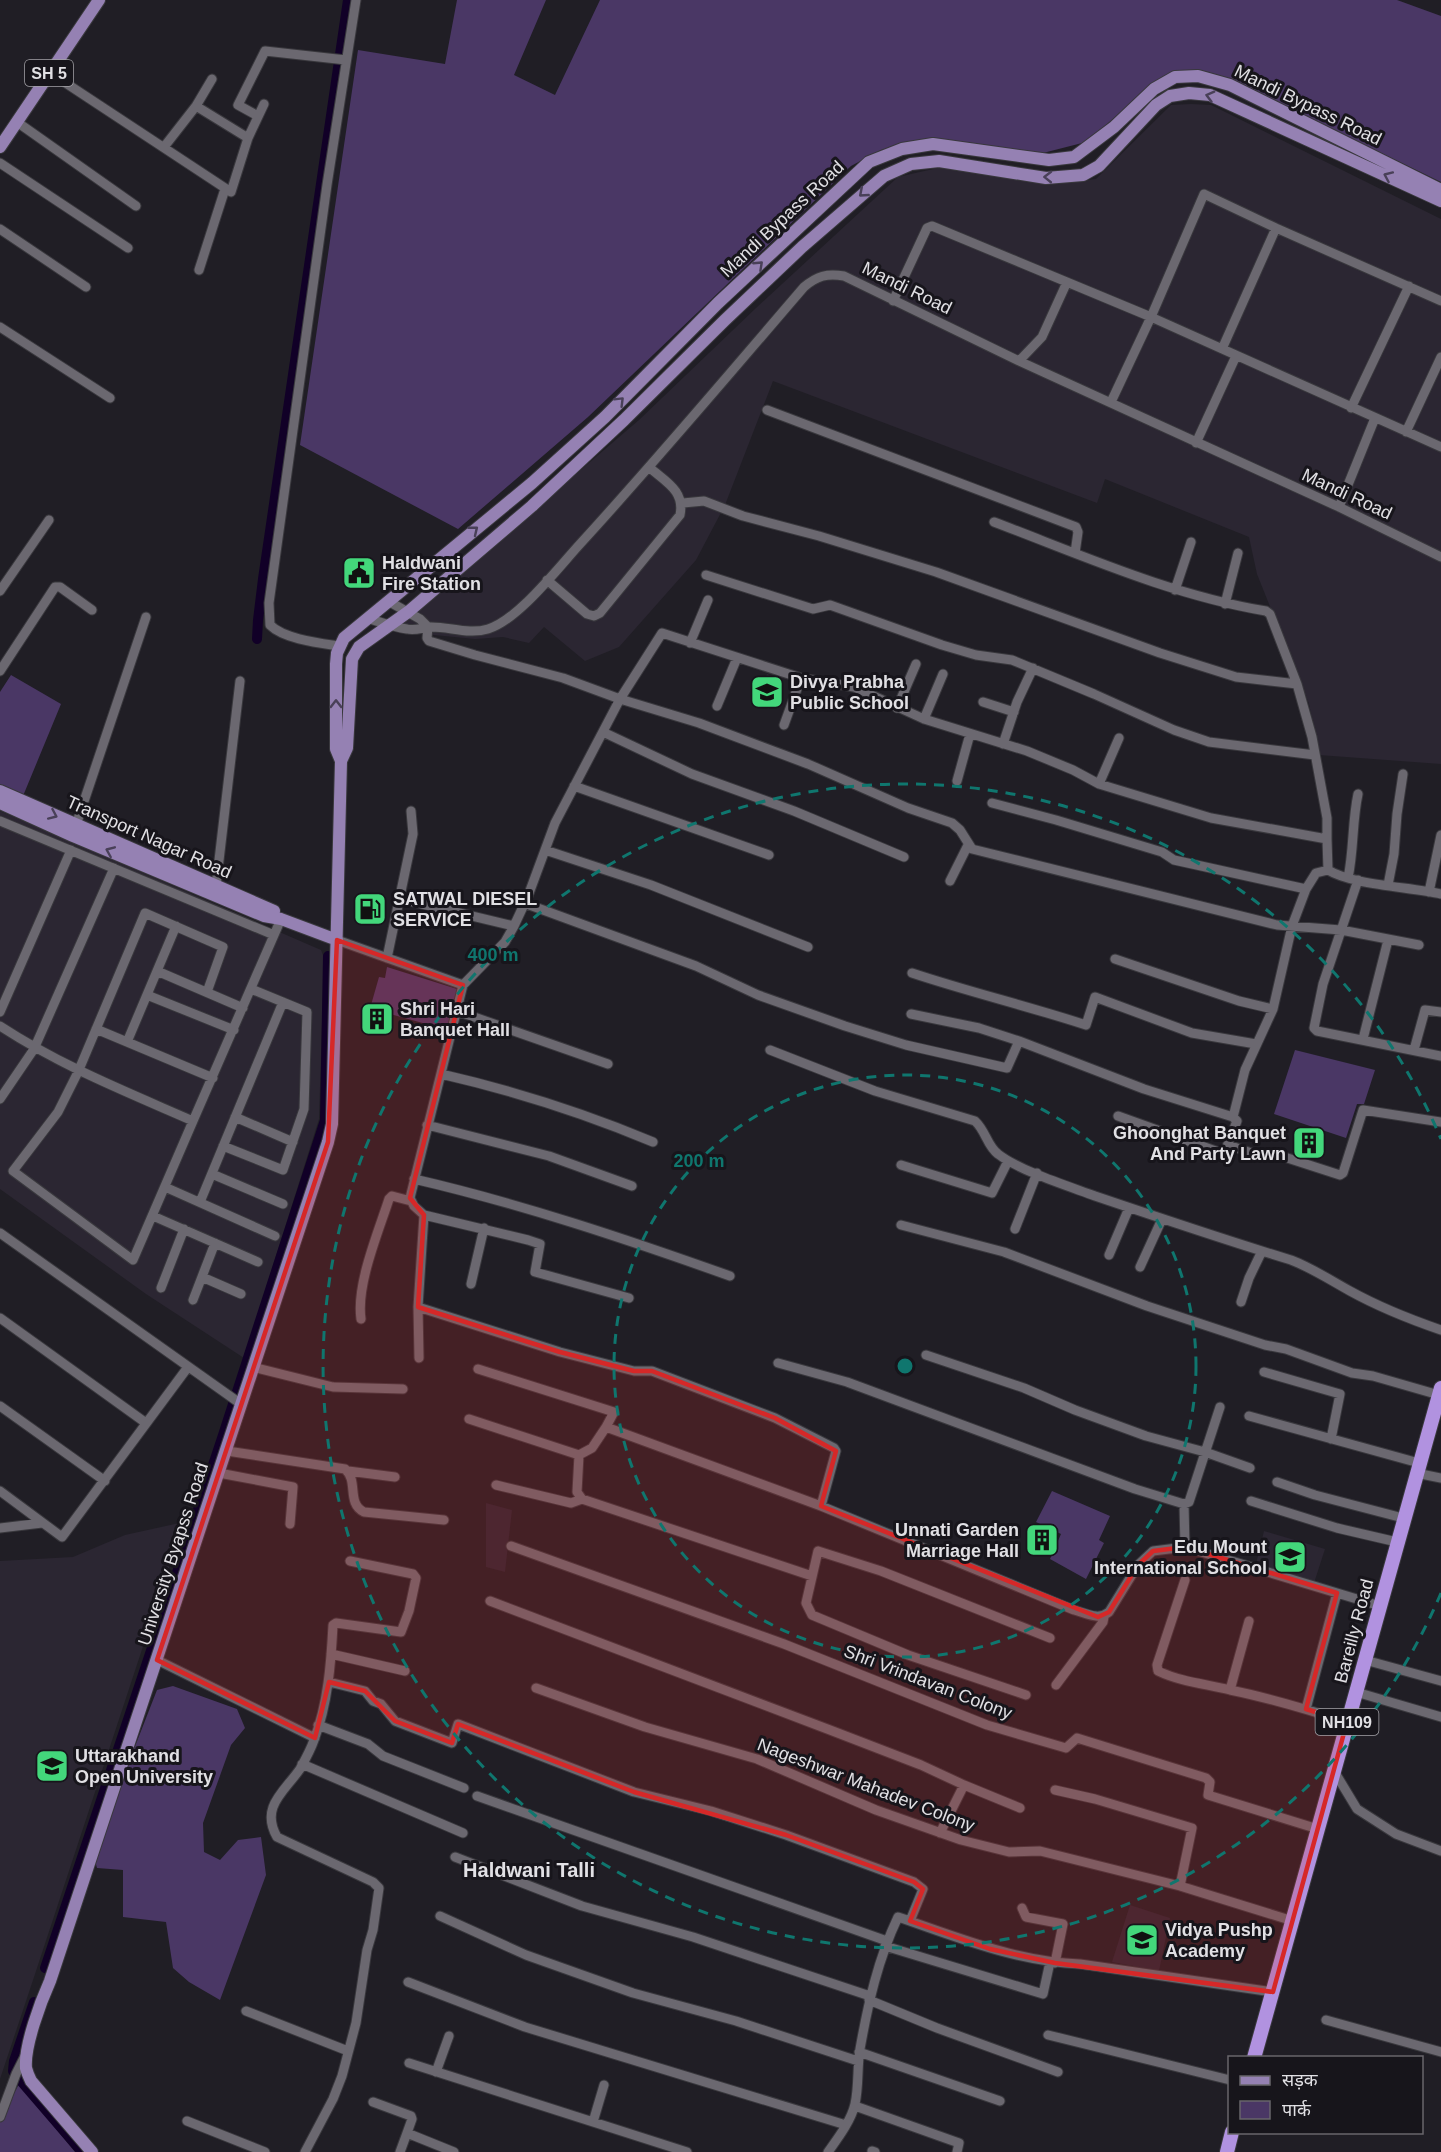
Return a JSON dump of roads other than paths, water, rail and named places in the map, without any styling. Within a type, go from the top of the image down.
[{"type":"highway","name":"Bareilly Road","points":[[1255,2056],[1403,1518],[1418,1468],[1436,1422],[1440,1391]]},
{"type":"highway","points":[[1227,2152],[1232,2134]]},
{"type":"main road","name":"SH 5","points":[[0,147],[99,0]]},
{"type":"main road","name":"Mandi Bypass Road","points":[[341,761],[336,749],[336,664],[339,646],[344,638],[532,483],[605,417],[718,303],[870,162],[902,149],[933,144],[1048,160],[1074,156],[1114,127],[1154,89],[1175,77],[1198,76],[1230,85],[1441,190]]},
{"type":"main road","name":"Mandi Bypass Road","points":[[337,940],[341,761],[347,748],[352,659],[359,646],[391,626],[532,506],[591,452],[802,246],[884,176],[911,164],[939,161],[1046,178],[1083,175],[1099,166],[1156,105],[1170,96],[1189,93],[1210,94],[1441,201]]},
{"type":"main road","name":"Transport Nagar Road","points":[[0,791],[273,911],[281,919]]},
{"type":"main road","name":"Transport Nagar Road","points":[[0,803],[254,912],[281,919],[337,940]]},
{"type":"main road","name":"University Byapss Road","points":[[92,2152],[31,2081],[26,2070],[26,2054],[227,1450],[237,1402],[254,1367],[328,1142],[332,1124],[337,940]]},
{"type":"street","points":[[339,646],[314,642],[280,632],[270,625],[268,618],[342,60],[356,0]]},
{"type":"street","points":[[258,117],[238,105],[265,51],[342,60]]},
{"type":"street","points":[[49,72],[231,192],[248,138],[264,104]]},
{"type":"street","points":[[164,147],[196,106],[212,79]]},
{"type":"street","points":[[196,106],[248,138]]},
{"type":"street","points":[[16,122],[136,206]]},
{"type":"street","points":[[0,163],[128,248]]},
{"type":"street","points":[[199,270],[225,189]]},
{"type":"street","points":[[1111,402],[1151,317],[1204,194],[1441,301]]},
{"type":"street","points":[[893,301],[929,226],[932,226],[1151,317],[1441,447]]},
{"type":"street","points":[[1222,349],[1276,228]]},
{"type":"street","points":[[0,229],[86,287]]},
{"type":"street","name":"Mandi Road","points":[[368,618],[408,630],[428,627],[472,631],[487,629],[510,616],[547,580],[650,468],[804,287],[813,279],[825,274],[844,276],[1019,361],[1339,507],[1441,557]]},
{"type":"street","points":[[1019,361],[1042,337],[1066,282]]},
{"type":"street","points":[[1351,408],[1409,286]]},
{"type":"street","points":[[0,327],[110,398]]},
{"type":"street","points":[[1196,443],[1236,356]]},
{"type":"street","points":[[1406,432],[1441,357]]},
{"type":"street","points":[[767,410],[1076,527],[1078,532],[1075,553]]},
{"type":"street","points":[[1339,507],[1375,418]]},
{"type":"street","points":[[547,580],[587,614],[594,616],[600,613],[680,515],[683,504],[679,494],[650,468]]},
{"type":"street","points":[[683,504],[704,501],[743,516],[819,536],[925,569],[1160,653],[1236,677],[1297,684]]},
{"type":"street","points":[[0,591],[49,520]]},
{"type":"street","points":[[994,522],[1174,590],[1225,604],[1266,611],[1270,614],[1297,684],[1312,736],[1327,818],[1328,870]]},
{"type":"street","points":[[1174,590],[1191,542]]},
{"type":"street","points":[[1225,604],[1238,553]]},
{"type":"street","points":[[706,575],[813,609],[830,605],[976,655],[1012,660],[1174,730],[1209,742],[1243,748],[1315,755]]},
{"type":"street","points":[[0,671],[56,587],[60,587],[92,610]]},
{"type":"street","points":[[690,643],[708,600]]},
{"type":"street","points":[[388,601],[420,619],[428,627],[429,641],[563,678],[620,699],[699,723],[808,764],[908,808],[952,823],[960,830],[972,849],[1277,925],[1341,930],[1419,945]]},
{"type":"street","points":[[76,825],[146,617]]},
{"type":"street","points":[[629,1298],[535,1272],[540,1244],[424,1215],[414,1206],[410,1198],[463,984],[505,942],[524,903],[555,823],[620,699],[662,633],[801,678],[855,687],[924,719],[1027,751],[1073,770],[1099,784],[1211,818],[1327,839]]},
{"type":"street","points":[[717,706],[737,658]]},
{"type":"street","points":[[897,708],[916,664]]},
{"type":"street","points":[[1003,744],[1033,668]]},
{"type":"street","points":[[924,719],[943,674]]},
{"type":"street","points":[[784,725],[801,678]]},
{"type":"street","points":[[216,886],[240,681]]},
{"type":"street","points":[[983,702],[1014,712]]},
{"type":"street","points":[[603,732],[692,774],[794,811],[904,857]]},
{"type":"street","points":[[957,781],[970,734]]},
{"type":"street","points":[[1099,784],[1119,738]]},
{"type":"street","points":[[1388,885],[1395,854],[1402,774]]},
{"type":"street","points":[[574,786],[769,855]]},
{"type":"street","points":[[1348,878],[1353,850],[1354,812],[1358,794]]},
{"type":"street","points":[[992,803],[1162,852],[1174,860],[1306,889]]},
{"type":"street","points":[[387,958],[413,834],[411,811]]},
{"type":"street","points":[[0,821],[274,935]]},
{"type":"street","points":[[1429,892],[1441,836]]},
{"type":"street","points":[[950,881],[968,845]]},
{"type":"street","points":[[0,1012],[71,850]]},
{"type":"street","points":[[545,850],[651,885],[808,947]]},
{"type":"street","points":[[0,1099],[34,1048],[114,868]]},
{"type":"street","points":[[1233,1117],[1245,1070],[1273,1009],[1292,926],[1306,889],[1316,873],[1328,870],[1348,878],[1441,894]]},
{"type":"street","points":[[1358,880],[1323,984],[1314,1028],[1317,1031],[1441,1056]]},
{"type":"street","points":[[401,899],[514,926]]},
{"type":"street","points":[[524,903],[696,966],[758,995],[906,1046],[1007,1068],[1019,1041]]},
{"type":"street","points":[[207,992],[223,947],[144,914],[78,1072],[58,1112],[13,1171],[132,1259],[135,1258],[281,919]]},
{"type":"street","points":[[127,1042],[176,926]]},
{"type":"street","points":[[1363,1039],[1388,939]]},
{"type":"street","points":[[337,940],[463,984]]},
{"type":"street","points":[[1115,959],[1239,1001],[1273,1009]]},
{"type":"street","points":[[157,971],[243,1008]]},
{"type":"street","points":[[912,973],[962,990],[1040,1010],[1086,1025],[1095,997],[1192,1033],[1256,1044]]},
{"type":"street","points":[[224,1146],[282,1170],[285,1169],[304,1109],[307,1014],[251,989]]},
{"type":"street","points":[[147,996],[234,1030]]},
{"type":"street","points":[[200,1202],[283,1002]]},
{"type":"street","points":[[1414,1050],[1425,1010],[1441,1012]]},
{"type":"street","points":[[457,1011],[608,1064]]},
{"type":"street","points":[[911,1014],[979,1028],[1019,1041],[1144,1089],[1233,1117],[1237,1121],[1225,1153],[1222,1154],[1118,1116]]},
{"type":"street","points":[[0,1026],[78,1072],[193,1121]]},
{"type":"street","points":[[96,1029],[213,1078]]},
{"type":"street","points":[[770,1050],[875,1091],[975,1121],[983,1128],[993,1150],[1008,1161],[1129,1208],[1312,1268],[1347,1290],[1377,1305],[1441,1330]]},
{"type":"street","points":[[441,1074],[492,1086],[596,1118],[654,1142]]},
{"type":"street","points":[[1228,1145],[1263,1157],[1275,1154],[1340,1175],[1343,1173],[1363,1110],[1441,1122]]},
{"type":"street","points":[[235,1117],[293,1142]]},
{"type":"street","points":[[427,1125],[549,1156],[632,1186]]},
{"type":"street","points":[[901,1165],[992,1193],[1008,1161]]},
{"type":"street","points":[[1015,1229],[1037,1173]]},
{"type":"street","points":[[212,1174],[283,1204]]},
{"type":"street","points":[[414,1179],[517,1205],[730,1276]]},
{"type":"street","points":[[165,1187],[275,1236]]},
{"type":"street","points":[[361,1319],[361,1290],[389,1199],[392,1196],[411,1201]]},
{"type":"street","points":[[1109,1255],[1129,1208]]},
{"type":"street","points":[[419,1358],[418,1307],[424,1215]]},
{"type":"street","points":[[153,1216],[258,1262]]},
{"type":"street","points":[[1140,1267],[1162,1219]]},
{"type":"street","points":[[901,1225],[1004,1252],[1094,1284],[1147,1306],[1265,1345],[1286,1349],[1352,1373],[1440,1391]]},
{"type":"street","points":[[471,1284],[483,1228]]},
{"type":"street","points":[[161,1288],[184,1229]]},
{"type":"street","points":[[0,1233],[237,1402]]},
{"type":"street","points":[[193,1300],[214,1243]]},
{"type":"street","points":[[1242,1302],[1249,1278],[1262,1251]]},
{"type":"street","points":[[202,1277],[241,1294]]},
{"type":"street","points":[[418,1307],[560,1352],[634,1371],[652,1371],[774,1418],[834,1448],[836,1452],[820,1506]]},
{"type":"street","points":[[0,1318],[146,1423]]},
{"type":"street","points":[[926,1355],[1024,1388],[1075,1410],[1146,1436],[1205,1452],[1250,1468]]},
{"type":"street","points":[[778,1363],[847,1382],[1135,1489],[1184,1504],[1189,1502],[1220,1407]]},
{"type":"street","points":[[0,1491],[62,1536],[188,1367]]},
{"type":"street","points":[[254,1367],[333,1387],[403,1389]]},
{"type":"street","points":[[469,1419],[579,1455],[592,1448],[614,1412],[478,1369]]},
{"type":"street","points":[[1264,1372],[1340,1394],[1331,1439]]},
{"type":"street","points":[[0,1406],[105,1481]]},
{"type":"street","points":[[1249,1416],[1331,1439],[1441,1478]]},
{"type":"street","points":[[606,1427],[820,1506],[1074,1610],[1104,1617]]},
{"type":"street","points":[[227,1450],[348,1471],[395,1476]]},
{"type":"street","points":[[579,1455],[577,1492],[582,1499],[812,1576]]},
{"type":"street","points":[[348,1471],[351,1475],[355,1505],[364,1512],[444,1520]]},
{"type":"street","points":[[219,1473],[293,1487],[290,1524]]},
{"type":"street","points":[[1277,1482],[1315,1495],[1403,1518]]},
{"type":"street","points":[[496,1485],[571,1503],[582,1499]]},
{"type":"street","points":[[1251,1501],[1337,1528],[1397,1542]]},
{"type":"street","points":[[1184,1504],[1185,1546]]},
{"type":"street","points":[[0,1528],[42,1523]]},
{"type":"street","name":"Shri Vrindavan Colony","points":[[511,1546],[795,1648],[987,1725],[1066,1748],[1077,1738],[1206,1778],[1210,1782],[1208,1795],[1318,1829]]},
{"type":"street","points":[[1056,1685],[1103,1622],[1138,1565],[1153,1551],[1185,1546],[1380,1606]]},
{"type":"street","points":[[1026,1695],[908,1655],[812,1615],[806,1603],[818,1551],[880,1570],[1050,1638]]},
{"type":"street","points":[[305,2152],[342,2076],[356,2023],[379,1888],[373,1882],[277,1837],[272,1827],[272,1810],[275,1801],[302,1764],[315,1738],[329,1682],[333,1625],[336,1623],[401,1632],[409,1611],[416,1578],[413,1574],[350,1561]]},
{"type":"street","points":[[1185,1580],[1157,1665],[1158,1671],[1180,1680],[1306,1709],[1347,1722]]},
{"type":"street","points":[[1306,1709],[1337,1593]]},
{"type":"street","points":[[490,1601],[880,1749],[1020,1808]]},
{"type":"street","points":[[1230,1690],[1249,1621]]},
{"type":"street","points":[[331,1654],[405,1671]]},
{"type":"street","points":[[157,1660],[315,1738]]},
{"type":"street","points":[[1365,1660],[1441,1681]]},
{"type":"street","points":[[329,1682],[365,1691],[395,1720],[452,1743],[458,1724],[634,1792],[711,1811],[786,1835],[914,1882],[923,1889],[910,1921]]},
{"type":"street","name":"Nageshwar Mahadev Colony","points":[[536,1688],[645,1726],[757,1760],[876,1810],[940,1833],[1009,1852],[1040,1851],[1180,1886],[1293,1921]]},
{"type":"street","points":[[1356,1692],[1441,1717]]},
{"type":"street","points":[[318,1725],[368,1744],[383,1756],[464,1788]]},
{"type":"street","points":[[302,1764],[463,1833]]},
{"type":"street","points":[[1334,1771],[1357,1809],[1396,1834],[1441,1851]]},
{"type":"street","points":[[940,1833],[964,1785]]},
{"type":"street","points":[[1055,1790],[1095,1799],[1192,1828],[1180,1886]]},
{"type":"street","points":[[477,1796],[886,1943],[1043,1994],[1063,1924],[1026,1917],[1022,1908]]},
{"type":"street","points":[[455,1857],[582,1906],[693,1937],[870,1998],[937,2028],[1058,2072]]},
{"type":"street","points":[[440,1916],[526,1955],[633,1993],[859,2057],[1000,2101]]},
{"type":"street","points":[[828,2152],[846,2125],[855,2106],[859,2057],[870,1998],[886,1943],[898,1917],[990,1949],[1053,1963],[1080,1964],[1274,1992]]},
{"type":"street","points":[[408,1982],[525,2027],[846,2125]]},
{"type":"street","points":[[246,2011],[348,2051]]},
{"type":"street","points":[[1326,2020],[1441,2052]]},
{"type":"street","points":[[1048,2035],[1228,2080]]},
{"type":"street","points":[[436,2072],[449,2036]]},
{"type":"street","points":[[0,2117],[26,2054]]},
{"type":"street","points":[[410,2063],[687,2152]]},
{"type":"street","points":[[593,2122],[604,2085]]},
{"type":"street","points":[[373,2102],[411,2116],[400,2152]]},
{"type":"street","points":[[855,2106],[959,2143],[957,2152]]},
{"type":"street","points":[[187,2121],[265,2152]]},
{"type":"street","points":[[407,2133],[454,2152]]},
{"type":"street","points":[[235,2152],[239,2141]]},
{"type":"waterway","points":[[257,639],[263,579],[348,0]]},
{"type":"waterway","points":[[45,1968],[223,1435],[325,1120],[328,956]]},
{"type":"waterway","points":[[13,2071],[14,2061],[34,2002]]},
{"type":"waterway","points":[[20,2080],[82,2152]]},
{"type":"place","name":"Haldwani Fire Station","points":[[359,573]]},
{"type":"place","name":"Divya Prabha Public School","points":[[767,692]]},
{"type":"place","name":"SATWAL DIESEL SERVICE","points":[[370,909]]},
{"type":"place","name":"Shri Hari Banquet Hall","points":[[377,1019]]},
{"type":"place","name":"Ghoonghat Banquet And Party Lawn","points":[[1309,1143]]},
{"type":"place","name":"Unnati Garden Marriage Hall","points":[[1042,1540]]},
{"type":"place","name":"Edu Mount International School","points":[[1290,1557]]},
{"type":"place","name":"Uttarakhand Open University","points":[[52,1766]]},
{"type":"place","name":"Vidya Pushp Academy","points":[[1142,1940]]},
{"type":"district","name":"Haldwani Talli","points":[[529,1870]]}]
